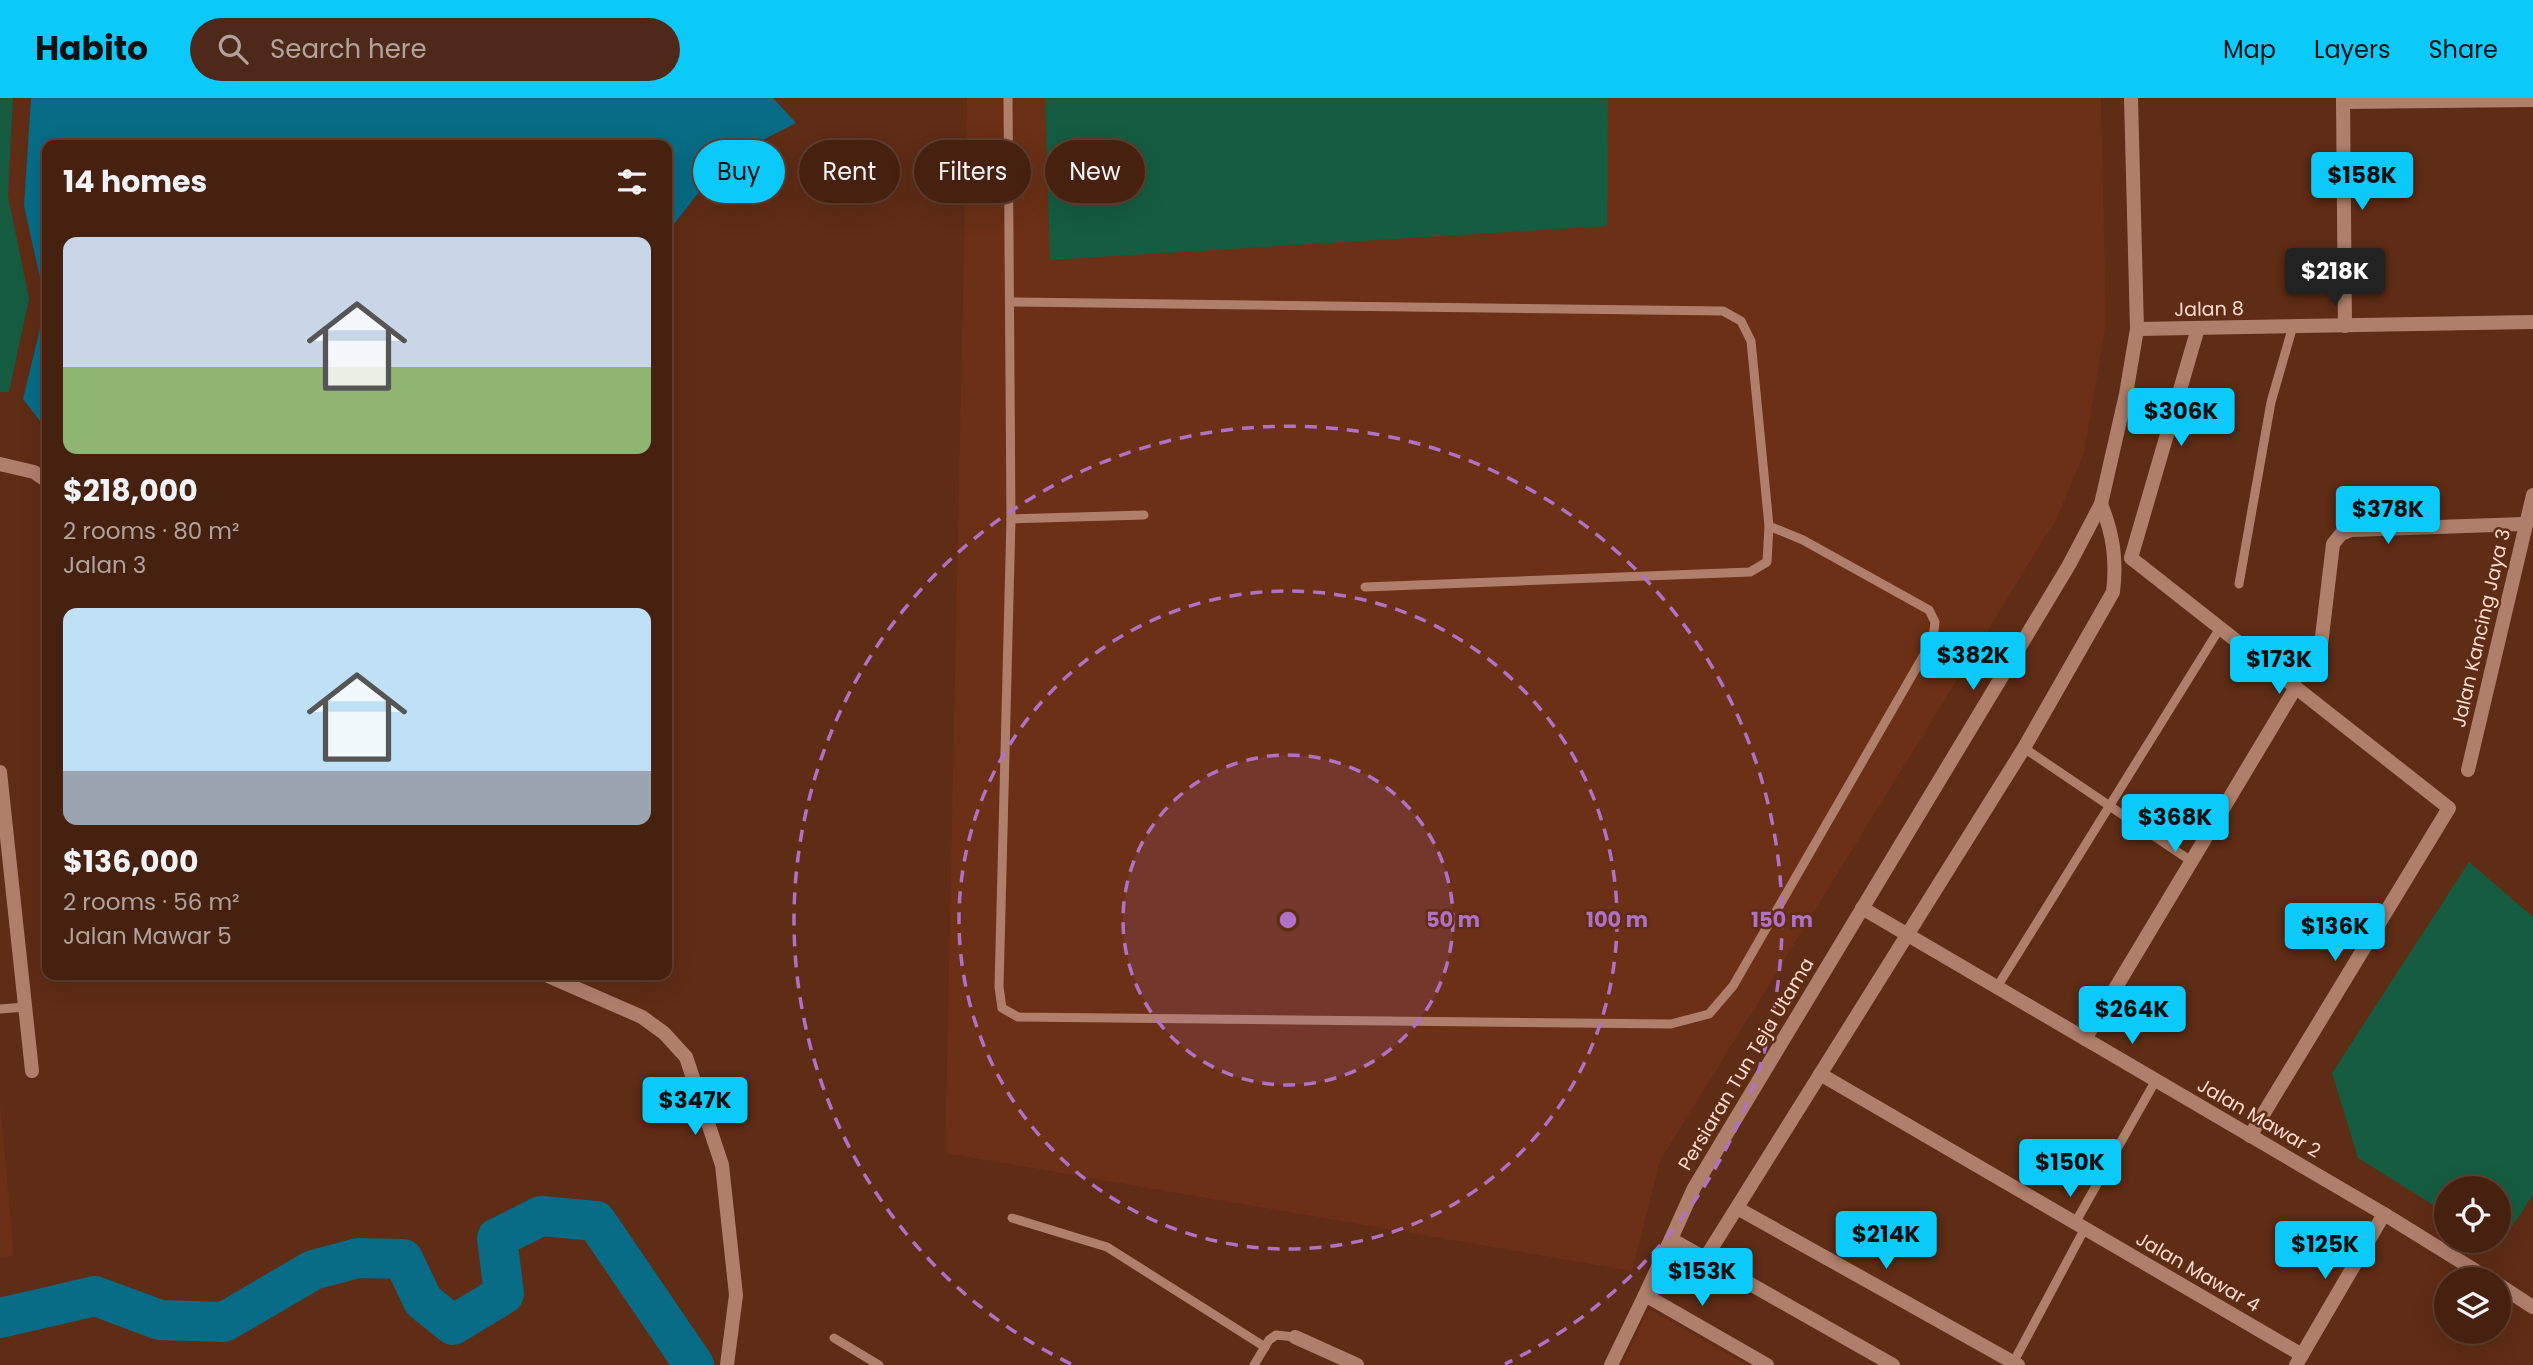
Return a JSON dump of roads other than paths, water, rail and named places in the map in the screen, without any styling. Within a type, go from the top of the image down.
[{"type":"street","name":"Persiaran Tun Teja Utama","points":[[1611,1365],[1693,1188],[2069,565],[2101,504],[2126,394],[2137,329],[2131,98]]},
{"type":"street","points":[[2345,326],[2343,100],[2533,100]]},
{"type":"street","name":"Jalan 8","points":[[2137,329],[2533,322]]},
{"type":"street","points":[[2116,566],[2131,558],[2198,328]]},
{"type":"street","points":[[0,464],[34,472],[42,478]]},
{"type":"street","name":"Jalan Kancing Jaya 3","points":[[2468,770],[2533,495]]},
{"type":"street","points":[[1706,1257],[2024,748],[2113,592],[2116,566],[2111,531],[2101,504]]},
{"type":"street","points":[[2321,645],[2333,544],[2341,534],[2351,530],[2524,524]]},
{"type":"street","points":[[2131,558],[2449,808],[2250,1136]]},
{"type":"street","points":[[2085,1039],[2296,687]]},
{"type":"street","points":[[0,772],[32,1071]]},
{"type":"street","name":"Jalan Mawar 2","points":[[1862,908],[2470,1267]]},
{"type":"street","points":[[557,980],[642,1017],[664,1033],[686,1058],[722,1165],[736,1295],[727,1365]]},
{"type":"street","name":"Jalan Mawar 4","points":[[1821,1074],[2080,1225],[2299,1360]]},
{"type":"street","points":[[1737,1208],[2015,1364]]},
{"type":"street","points":[[2299,1360],[2384,1214]]},
{"type":"street","points":[[1671,1239],[1893,1365]]},
{"type":"street","points":[[2511,1293],[2533,1307]]},
{"type":"street","points":[[1644,1295],[1767,1365]]},
{"type":"street","points":[[1296,1337],[1357,1365]]},
{"type":"lane","points":[[1008,98],[1012,303],[1011,519],[999,987],[1002,1008],[1018,1017],[1671,1024],[1709,1014],[1733,986],[1933,639],[1935,622],[1929,610],[1803,540],[1769,526]]},
{"type":"lane","points":[[1012,303],[1723,311],[1741,321],[1751,341],[1769,526],[1767,562],[1750,572],[1365,587]]},
{"type":"lane","points":[[2239,584],[2271,402],[2293,326]]},
{"type":"lane","points":[[1011,519],[1144,515]]},
{"type":"lane","points":[[1997,987],[2221,628]]},
{"type":"lane","points":[[2024,748],[2191,861]]},
{"type":"lane","points":[[0,1009],[25,1007]]},
{"type":"lane","points":[[2015,1364],[2080,1225],[2156,1080]]},
{"type":"lane","points":[[1012,1218],[1107,1247],[1265,1347]]},
{"type":"lane","points":[[1255,1365],[1265,1347],[1276,1335],[1296,1337]]},
{"type":"lane","points":[[834,1338],[879,1365]]},
{"type":"water","points":[[31,98],[773,98],[796,123],[763,140],[693,140],[693,200],[672,227],[672,140],[42,140],[42,286],[24,206]]},
{"type":"water","points":[[42,321],[42,424],[23,399]]},
{"type":"waterway","points":[[0,1318],[95,1296],[160,1320],[224,1322],[313,1270],[358,1258],[403,1259],[423,1301],[453,1325],[504,1294],[497,1238],[541,1216],[596,1221],[694,1365]]}]
